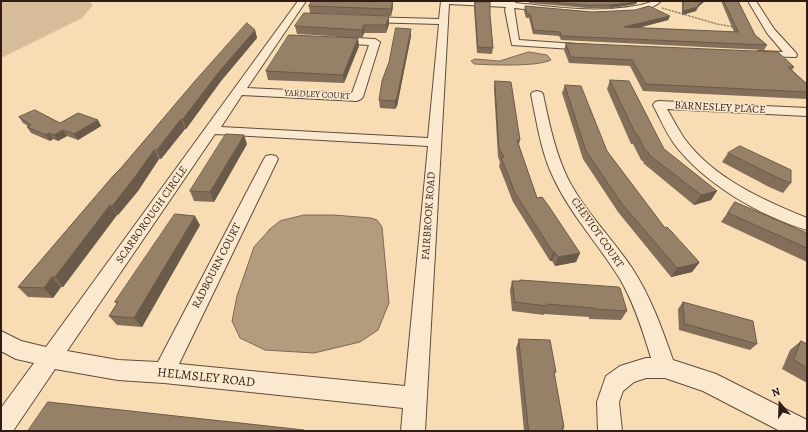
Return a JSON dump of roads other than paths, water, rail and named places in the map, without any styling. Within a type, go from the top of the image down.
[{"type":"street","points":[[445,1],[511,3],[603,10],[629,10],[655,3]]},
{"type":"street","name":"FAIRBROOK ROAD","points":[[413,431],[445,1]]},
{"type":"street","points":[[745,53],[792,55],[770,31],[752,1]]},
{"type":"street","points":[[511,3],[509,10],[515,44],[594,47]]},
{"type":"street","name":"SCARBOROUGH CIRCLE","points":[[1,428],[240,91],[285,38],[298,11]]},
{"type":"street","points":[[360,19],[444,22]]},
{"type":"street","name":"YARDLEY COURT","points":[[240,91],[357,97],[376,42],[322,40]]},
{"type":"street","name":"CHEVIOT COURT","points":[[537,94],[549,148],[561,180],[635,290],[644,308],[666,368]]},
{"type":"street","name":"BARNESLEY PLACE","points":[[807,112],[659,105],[680,142],[699,163],[712,174],[744,194],[807,224]]},
{"type":"street","points":[[212,130],[435,142]]},
{"type":"street","name":"RADBOURN COURT","points":[[164,373],[271,159]]},
{"type":"street","name":"HELMSLEY ROAD","points":[[1,340],[16,349],[50,358],[118,370],[164,373],[416,398]]},
{"type":"street","points":[[610,431],[608,402],[614,384],[628,373],[646,368],[666,368],[708,382],[804,431]]}]
